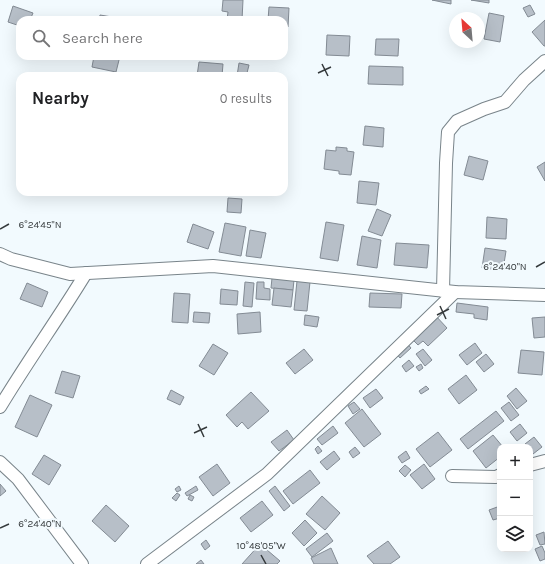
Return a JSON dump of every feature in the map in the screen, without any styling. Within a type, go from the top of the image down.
[{"type":"street","points":[[147,564],[267,474],[449,292],[446,163],[448,132],[457,121],[484,109],[505,102],[524,80],[545,60]]},
{"type":"street","points":[[0,254],[11,259],[70,274],[214,266],[449,292],[545,295]]},
{"type":"street","points":[[0,407],[20,373],[69,301],[86,273]]},
{"type":"street","points":[[533,464],[545,461]]},
{"type":"street","points":[[0,462],[18,479],[82,564]]},
{"type":"street","points":[[452,476],[497,476]]},
{"type":"building","points":[[223,0],[243,0],[242,16],[228,16],[228,12],[222,11]]},
{"type":"building","points":[[432,0],[451,0],[451,4]]},
{"type":"building","points":[[471,0],[489,0],[489,3]]},
{"type":"building","points":[[530,5],[535,14],[528,17],[523,8]]},
{"type":"building","points":[[13,6],[33,13],[32,16],[16,16],[16,25],[8,22]]},
{"type":"building","points":[[269,7],[289,8],[288,27],[288,16],[268,16]]},
{"type":"building","points":[[489,13],[504,16],[500,42],[485,39]]},
{"type":"building","points":[[545,20],[545,46],[544,46],[532,32]]},
{"type":"building","points":[[327,35],[350,36],[349,56],[326,55]]},
{"type":"building","points":[[376,39],[399,39],[398,56],[375,55]]},
{"type":"building","points":[[93,60],[119,60],[116,72],[92,67]]},
{"type":"building","points":[[199,62],[223,64],[222,72],[198,72]]},
{"type":"building","points":[[239,63],[249,65],[247,72],[238,72]]},
{"type":"building","points":[[369,66],[403,67],[403,85],[368,84]]},
{"type":"building","points":[[365,126],[384,128],[383,147],[363,145]]},
{"type":"building","points":[[336,147],[347,148],[347,151],[354,152],[351,175],[339,174],[339,171],[324,169],[326,150],[336,151]]},
{"type":"building","points":[[469,156],[488,161],[483,180],[464,175]]},
{"type":"building","points":[[545,162],[545,181],[537,167]]},
{"type":"building","points":[[359,181],[379,183],[376,205],[357,203]]},
{"type":"building","points":[[228,198],[242,199],[241,213],[227,212]]},
{"type":"building","points":[[377,209],[391,215],[382,236],[368,231]]},
{"type":"building","points":[[487,217],[507,219],[506,239],[486,238]]},
{"type":"building","points":[[326,222],[344,225],[338,261],[320,258]]},
{"type":"building","points":[[225,223],[246,227],[241,256],[219,252]]},
{"type":"building","points":[[193,224],[214,232],[208,249],[187,242]]},
{"type":"building","points":[[250,230],[266,233],[261,258],[246,256]]},
{"type":"building","points":[[362,236],[381,240],[377,268],[357,265]]},
{"type":"building","points":[[396,243],[429,245],[427,268],[394,265]]},
{"type":"building","points":[[485,248],[506,251],[503,270],[482,268]]},
{"type":"building","points":[[272,278],[294,280],[293,290],[271,288]]},
{"type":"building","points":[[297,281],[310,282],[307,311],[294,310]]},
{"type":"building","points":[[245,282],[254,283],[252,307],[243,306]]},
{"type":"building","points":[[257,282],[264,282],[264,288],[270,289],[270,300],[256,299]]},
{"type":"building","points":[[27,283],[48,292],[42,307],[20,299]]},
{"type":"building","points":[[274,288],[293,290],[291,307],[272,305]]},
{"type":"building","points":[[221,289],[238,291],[237,305],[220,304]]},
{"type":"building","points":[[174,293],[190,294],[188,323],[172,322]]},
{"type":"building","points":[[370,293],[402,294],[401,308],[369,307]]},
{"type":"building","points":[[457,303],[488,307],[487,320],[474,318],[474,314],[456,312]]},
{"type":"building","points":[[194,312],[210,313],[209,323],[193,322]]},
{"type":"building","points":[[260,312],[261,332],[238,334],[237,314]]},
{"type":"building","points":[[305,315],[319,317],[317,327],[304,325]]},
{"type":"building","points":[[435,315],[447,328],[428,346],[423,341],[418,345],[410,337]]},
{"type":"building","points":[[545,317],[545,337],[534,338],[532,318]]},
{"type":"building","points":[[405,341],[411,348],[400,358],[394,351]]},
{"type":"building","points":[[475,343],[482,353],[467,365],[459,355]]},
{"type":"building","points":[[213,344],[228,353],[214,375],[199,366]]},
{"type":"building","points":[[304,349],[313,360],[295,374],[286,363]]},
{"type":"building","points":[[423,349],[432,360],[425,366],[416,354]]},
{"type":"building","points":[[521,350],[544,352],[542,375],[518,373]]},
{"type":"building","points":[[486,354],[494,364],[484,372],[476,362]]},
{"type":"building","points":[[409,360],[414,366],[406,372],[402,366]]},
{"type":"building","points":[[421,364],[423,368],[419,371],[416,367]]},
{"type":"building","points":[[62,371],[80,376],[73,398],[55,393]]},
{"type":"building","points":[[466,375],[477,390],[459,404],[448,389]]},
{"type":"building","points":[[426,386],[429,389],[421,394],[419,391]]},
{"type":"building","points":[[516,388],[527,401],[517,409],[507,396]]},
{"type":"building","points":[[376,389],[383,398],[370,408],[363,398]]},
{"type":"building","points":[[171,390],[184,397],[180,405],[167,399]]},
{"type":"building","points":[[251,392],[269,411],[248,429],[242,422],[237,427],[226,415]]},
{"type":"building","points":[[30,395],[52,405],[37,437],[15,427]]},
{"type":"building","points":[[354,402],[360,409],[353,414],[348,406]]},
{"type":"building","points":[[509,402],[519,415],[511,421],[501,408]]},
{"type":"building","points":[[362,409],[381,434],[364,447],[345,423]]},
{"type":"building","points":[[496,411],[504,421],[468,449],[460,439]]},
{"type":"building","points":[[520,424],[527,433],[517,441],[510,432]]},
{"type":"building","points":[[333,426],[338,433],[322,445],[317,439]]},
{"type":"building","points":[[287,430],[294,440],[279,451],[271,442]]},
{"type":"building","points":[[438,432],[452,450],[430,467],[416,449]]},
{"type":"building","points":[[493,435],[500,444],[497,444],[497,459],[486,468],[473,451]]},
{"type":"building","points":[[534,437],[542,447],[533,454],[533,444],[525,444]]},
{"type":"building","points":[[318,446],[322,451],[318,454],[315,449]]},
{"type":"building","points":[[355,447],[360,453],[353,458],[349,452]]},
{"type":"building","points":[[334,451],[340,459],[327,470],[320,462]]},
{"type":"building","points":[[406,451],[410,458],[402,463],[398,457]]},
{"type":"building","points":[[44,455],[61,465],[49,485],[32,474]]},
{"type":"building","points":[[217,464],[230,483],[213,496],[199,477]]},
{"type":"building","points":[[424,464],[435,479],[422,489],[410,475]]},
{"type":"building","points":[[405,465],[411,470],[405,477],[399,471]]},
{"type":"building","points":[[310,470],[320,483],[293,504],[283,491]]},
{"type":"building","points":[[0,484],[6,491],[0,496]]},
{"type":"building","points":[[179,486],[181,490],[177,492],[175,489]]},
{"type":"building","points":[[196,486],[198,490],[187,496],[185,493]]},
{"type":"building","points":[[275,486],[290,506],[284,511],[269,491]]},
{"type":"building","points":[[177,493],[180,495],[176,501],[172,498]]},
{"type":"building","points":[[190,495],[194,497],[192,501],[188,499]]},
{"type":"building","points":[[322,496],[340,513],[325,530],[306,514]]},
{"type":"building","points":[[262,501],[273,515],[251,532],[240,518]]},
{"type":"building","points":[[106,505],[129,526],[115,542],[92,521]]},
{"type":"building","points":[[497,507],[497,519],[493,520],[489,510]]},
{"type":"building","points":[[305,520],[317,533],[304,546],[292,533]]},
{"type":"building","points":[[544,532],[545,544],[540,545],[536,535]]},
{"type":"building","points":[[327,533],[333,541],[312,557],[306,549]]},
{"type":"building","points":[[206,540],[210,546],[205,550],[201,544]]},
{"type":"building","points":[[388,541],[400,557],[390,564],[374,564],[367,556]]},
{"type":"building","points":[[260,544],[280,561],[277,564],[242,564]]},
{"type":"building","points":[[542,546],[545,553],[545,559],[540,561],[535,549]]},
{"type":"building","points":[[331,548],[338,564],[314,564],[311,558]]},
{"type":"building","points":[[201,560],[204,564],[196,564]]}]
